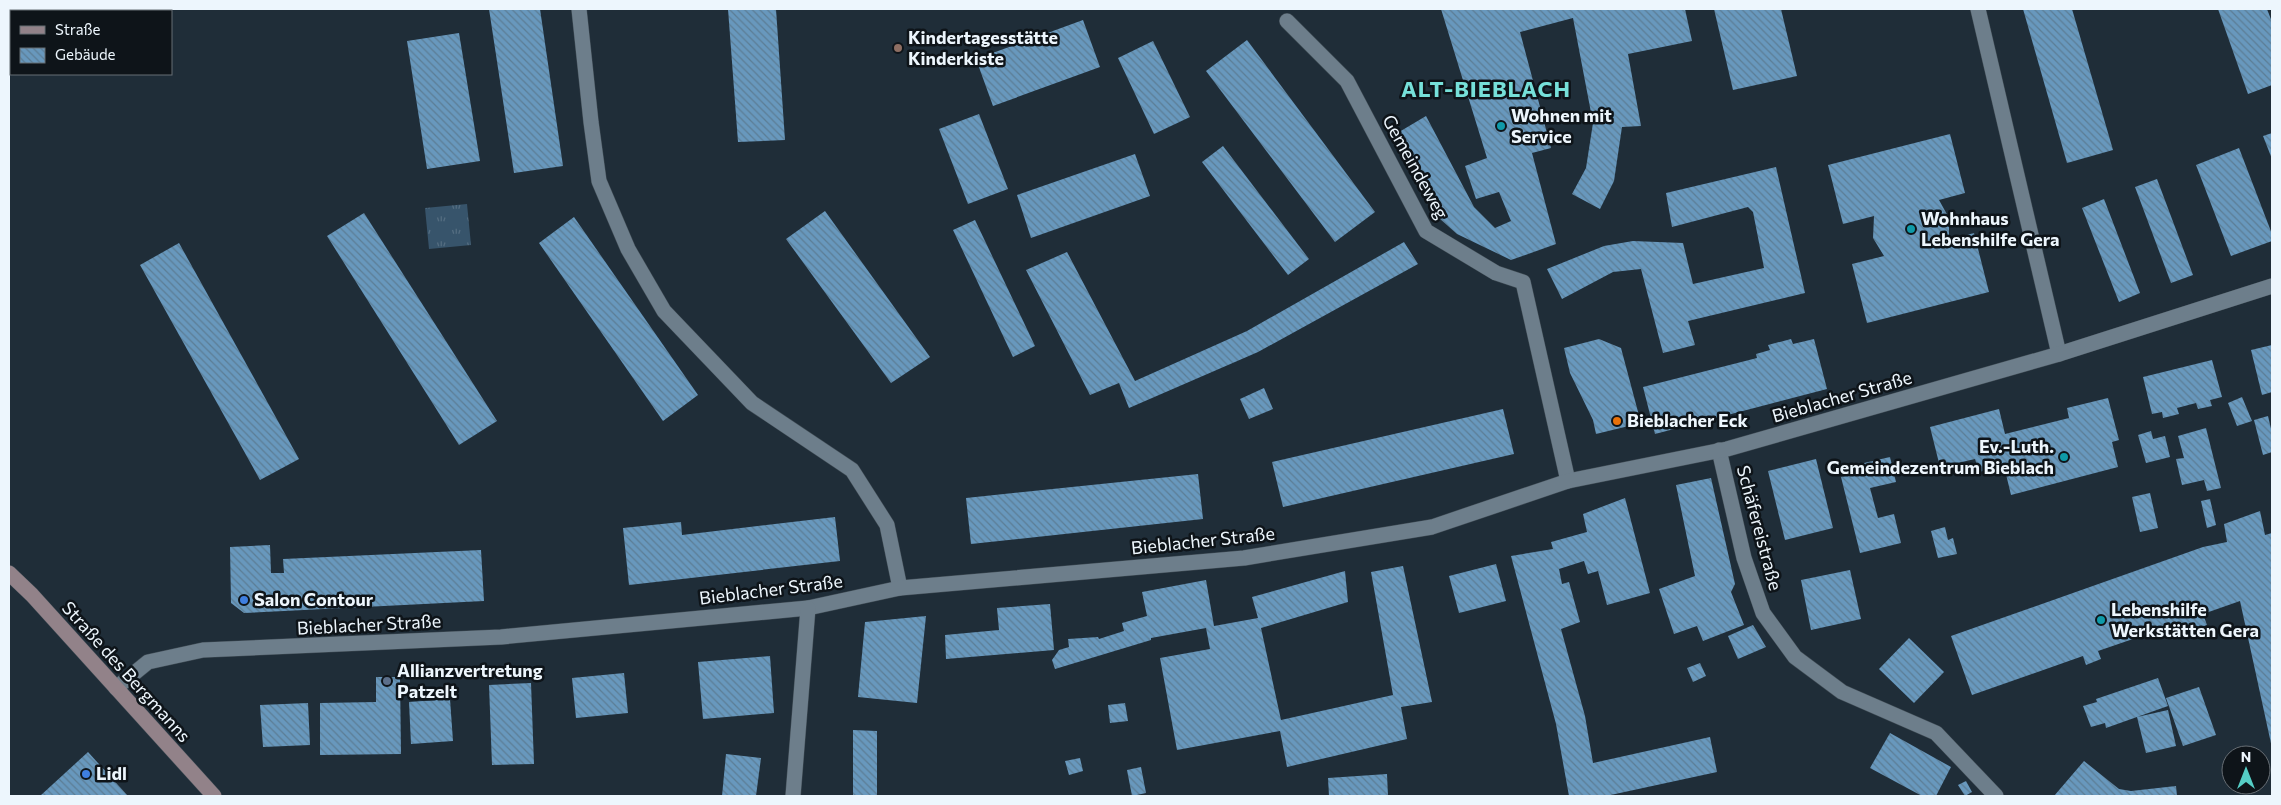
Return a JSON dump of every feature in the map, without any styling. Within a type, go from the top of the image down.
[{"type":"main road","name":"Straße des Bergmanns","points":[[9,573],[32,595],[214,796]]},
{"type":"street","points":[[579,9],[590,122],[599,181],[628,249],[664,311],[752,404],[852,470],[887,525],[900,588]]},
{"type":"street","points":[[1978,9],[2059,354]]},
{"type":"street","name":"Gemeindeweg","points":[[1286,20],[1347,81],[1426,232],[1496,273],[1523,282],[1568,481]]},
{"type":"street","name":"Bieblacher Straße","points":[[116,688],[148,662],[204,650],[500,637],[808,608],[900,588],[1263,555],[1432,527],[1568,481],[1719,450],[2059,354],[2272,286]]},
{"type":"street","name":"Schäfereistraße","points":[[1719,450],[1744,558],[1763,613],[1795,657],[1842,692],[1936,733],[1996,796]]},
{"type":"street","points":[[794,796],[808,608]]},
{"type":"green space","points":[[467,204],[471,245],[429,249],[425,208]]},
{"type":"building","points":[[71,9],[158,9],[158,10]]},
{"type":"building","points":[[489,9],[540,9],[563,166],[514,173]]},
{"type":"building","points":[[728,9],[776,9],[785,140],[738,142]]},
{"type":"building","points":[[1441,9],[1685,9],[1692,41],[1628,54],[1641,126],[1622,127],[1614,181],[1600,209],[1572,194],[1586,168],[1593,123],[1573,18],[1520,32],[1551,148],[1532,153],[1556,244],[1511,260],[1457,234],[1439,218],[1394,135],[1426,116],[1474,207],[1495,228],[1511,221],[1499,192],[1476,199],[1465,166],[1487,158]]},
{"type":"building","points":[[1714,9],[1781,9],[1797,76],[1733,90]]},
{"type":"building","points":[[2023,9],[2072,9],[2113,150],[2067,163]]},
{"type":"building","points":[[2218,9],[2267,9],[2272,22],[2272,85],[2248,94]]},
{"type":"building","points":[[1083,20],[1100,67],[993,106],[976,59]]},
{"type":"building","points":[[459,33],[480,161],[427,169],[407,41]]},
{"type":"building","points":[[1247,40],[1375,212],[1335,242],[1206,71]]},
{"type":"building","points":[[1153,41],[1190,117],[1154,134],[1118,58]]},
{"type":"building","points":[[979,114],[1008,189],[968,204],[939,129]]},
{"type":"building","points":[[2272,133],[2272,159],[2263,136]]},
{"type":"building","name":"Wohnhaus Lebenshilfe Gera","points":[[1950,134],[1965,193],[1939,200],[1949,218],[1949,240],[1974,233],[1989,292],[1867,323],[1852,264],[1884,256],[1873,238],[1874,216],[1843,224],[1828,165]]},
{"type":"building","points":[[1223,146],[1309,259],[1288,275],[1202,162]]},
{"type":"building","points":[[2239,148],[2272,234],[2272,241],[2231,256],[2196,165]]},
{"type":"building","points":[[1135,154],[1150,196],[1031,238],[1017,195]]},
{"type":"building","points":[[1776,167],[1805,293],[1688,321],[1695,345],[1663,353],[1641,269],[1613,272],[1562,299],[1547,269],[1604,246],[1633,241],[1683,243],[1693,284],[1764,268],[1753,212],[1748,207],[1672,227],[1666,193]]},
{"type":"building","points":[[2157,179],[2193,275],[2171,283],[2135,187]]},
{"type":"building","points":[[2104,199],[2140,293],[2119,302],[2082,208]]},
{"type":"building","points":[[825,211],[930,357],[891,383],[786,239]]},
{"type":"building","points":[[364,213],[497,421],[459,445],[327,236]]},
{"type":"building","points":[[574,217],[698,395],[663,421],[539,243]]},
{"type":"building","points":[[975,220],[1035,346],[1013,357],[953,230]]},
{"type":"building","points":[[1404,242],[1418,264],[1258,352],[1129,408],[1119,383],[1090,395],[1026,270],[1067,252],[1135,381],[1247,331]]},
{"type":"building","points":[[179,243],[299,459],[260,480],[140,265]]},
{"type":"building","points":[[1599,339],[1621,348],[1641,423],[1596,434],[1593,420],[1570,373],[1564,348]]},
{"type":"building","points":[[1791,339],[1793,344],[1814,339],[1827,389],[1655,434],[1643,387],[1757,358],[1756,354],[1770,350],[1768,345]]},
{"type":"building","points":[[2272,345],[2272,392],[2262,395],[2251,350]]},
{"type":"building","points":[[2212,360],[2222,397],[2210,400],[2212,406],[2198,409],[2196,403],[2177,408],[2179,414],[2163,418],[2162,412],[2152,414],[2143,377]]},
{"type":"building","points":[[1264,388],[1273,409],[1249,419],[1240,399]]},
{"type":"building","points":[[2242,397],[2252,421],[2237,426],[2228,403]]},
{"type":"building","points":[[2108,398],[2119,440],[2112,442],[2118,467],[2011,495],[2004,466],[1979,472],[1975,459],[1940,467],[1930,427],[1999,409],[2005,434],[2069,418],[2067,408]]},
{"type":"building","points":[[1503,409],[1514,454],[1283,507],[1272,462]]},
{"type":"building","points":[[2268,416],[2272,433],[2272,452],[2263,455],[2254,420]]},
{"type":"building","points":[[2206,428],[2221,488],[2207,491],[2204,480],[2182,485],[2176,459],[2184,458],[2178,436]]},
{"type":"building","points":[[2151,431],[2153,439],[2165,436],[2170,457],[2146,463],[2138,435]]},
{"type":"building","points":[[1890,457],[1896,482],[1870,488],[1878,518],[1894,514],[1901,543],[1860,553],[1841,477],[1866,471],[1864,463]]},
{"type":"building","points":[[1816,459],[1833,528],[1785,540],[1768,471]]},
{"type":"building","points":[[1198,474],[1203,519],[971,544],[966,498]]},
{"type":"building","points":[[1711,478],[1735,584],[1731,592],[1744,625],[1703,641],[1697,626],[1674,634],[1659,589],[1695,576],[1676,485]]},
{"type":"building","points":[[2150,493],[2158,528],[2140,532],[2132,497]]},
{"type":"building","points":[[1625,498],[1650,593],[1607,605],[1598,571],[1588,574],[1584,561],[1559,569],[1562,584],[1569,582],[1580,622],[1561,629],[1585,716],[1593,763],[1710,737],[1717,772],[1606,796],[1569,796],[1556,724],[1511,556],[1553,549],[1551,542],[1587,532],[1583,514]]},
{"type":"building","points":[[2210,499],[2216,525],[2207,528],[2201,501]]},
{"type":"building","name":"Lebenshilfe Werkstätten Gera","points":[[2260,511],[2265,535],[2272,533],[2272,748],[2240,601],[2203,614],[2207,625],[2169,638],[2165,628],[2098,651],[2101,659],[2086,665],[2083,656],[1972,695],[1951,636],[2203,547],[2227,542],[2224,524]]},
{"type":"building","points":[[835,517],[840,561],[629,585],[623,528],[681,522],[682,535]]},
{"type":"building","points":[[1945,527],[1948,540],[1953,538],[1957,554],[1938,558],[1931,531]]},
{"type":"building","points":[[270,545],[271,573],[284,573],[283,559],[481,550],[484,601],[244,613],[231,603],[230,547]]},
{"type":"building","points":[[1496,564],[1506,601],[1459,613],[1449,576]]},
{"type":"building","points":[[1403,566],[1432,702],[1401,707],[1407,739],[1287,767],[1280,731],[1177,750],[1160,658],[1210,649],[1206,628],[1151,638],[1151,640],[1055,669],[1052,660],[1059,650],[1069,647],[1068,639],[1098,637],[1099,639],[1124,631],[1122,623],[1147,616],[1142,592],[1206,580],[1214,626],[1258,618],[1252,597],[1345,571],[1348,602],[1261,628],[1281,720],[1393,695],[1371,572]]},
{"type":"building","points":[[1850,570],[1861,619],[1811,630],[1801,580]]},
{"type":"building","points":[[1050,604],[1054,650],[946,659],[945,635],[999,630],[997,608]]},
{"type":"building","points":[[926,616],[917,703],[858,697],[865,622]]},
{"type":"building","points":[[1753,625],[1766,647],[1738,659],[1728,636]]},
{"type":"building","points":[[1909,638],[1944,672],[1914,703],[1879,669]]},
{"type":"building","points":[[770,656],[774,713],[703,719],[698,662]]},
{"type":"building","points":[[1700,663],[1706,676],[1693,682],[1687,668]]},
{"type":"building","points":[[624,673],[628,713],[576,718],[572,678]]},
{"type":"building","points":[[376,677],[400,677],[401,754],[320,755],[320,703],[376,702]]},
{"type":"building","points":[[2158,678],[2168,706],[2106,728],[2105,723],[2091,727],[2083,706],[2097,702],[2096,699]]},
{"type":"building","points":[[531,683],[534,764],[492,765],[489,685]]},
{"type":"building","points":[[2199,687],[2216,735],[2183,746],[2166,698]]},
{"type":"building","points":[[450,699],[453,741],[411,744],[409,702]]},
{"type":"building","points":[[308,703],[310,745],[263,747],[260,705]]},
{"type":"building","points":[[1125,703],[1128,721],[1110,723],[1108,705]]},
{"type":"building","points":[[2168,710],[2176,746],[2146,753],[2137,717]]},
{"type":"building","points":[[853,730],[877,731],[877,796],[853,796]]},
{"type":"building","points":[[1890,733],[1951,767],[1936,796],[1922,796],[1870,768]]},
{"type":"building","name":"Lidl","points":[[88,752],[128,796],[40,796]]},
{"type":"building","points":[[726,754],[761,758],[756,796],[722,796]]},
{"type":"building","points":[[1080,758],[1083,771],[1069,775],[1065,761]]},
{"type":"building","points":[[2084,761],[2119,789],[2131,791],[2176,786],[2177,796],[2054,796]]},
{"type":"building","points":[[1141,767],[1146,793],[1132,796],[1127,770]]},
{"type":"building","points":[[1387,774],[1388,796],[1329,796],[1328,778]]},
{"type":"building","points":[[1966,781],[1972,792],[1965,796],[1958,785]]},
{"type":"place","name":"Kindertagesstätte Kinderkiste","points":[[898,48]]},
{"type":"place","name":"Wohnen mit Service","points":[[1501,126]]},
{"type":"place","name":"Wohnhaus Lebenshilfe Gera","points":[[1911,229]]},
{"type":"place","name":"Bieblacher Eck","points":[[1617,421]]},
{"type":"place","name":"Ev.-Luth. Gemeindezentrum Bieblach","points":[[2064,457]]},
{"type":"place","name":"Salon Contour","points":[[244,600]]},
{"type":"place","name":"Lebenshilfe Werkstätten Gera","points":[[2101,620]]},
{"type":"place","name":"Allianzvertretung Patzelt","points":[[387,681]]},
{"type":"place","name":"Lidl","points":[[86,774]]},
{"type":"district","name":"ALT-BIEBLACH","points":[[1486,89]]}]
